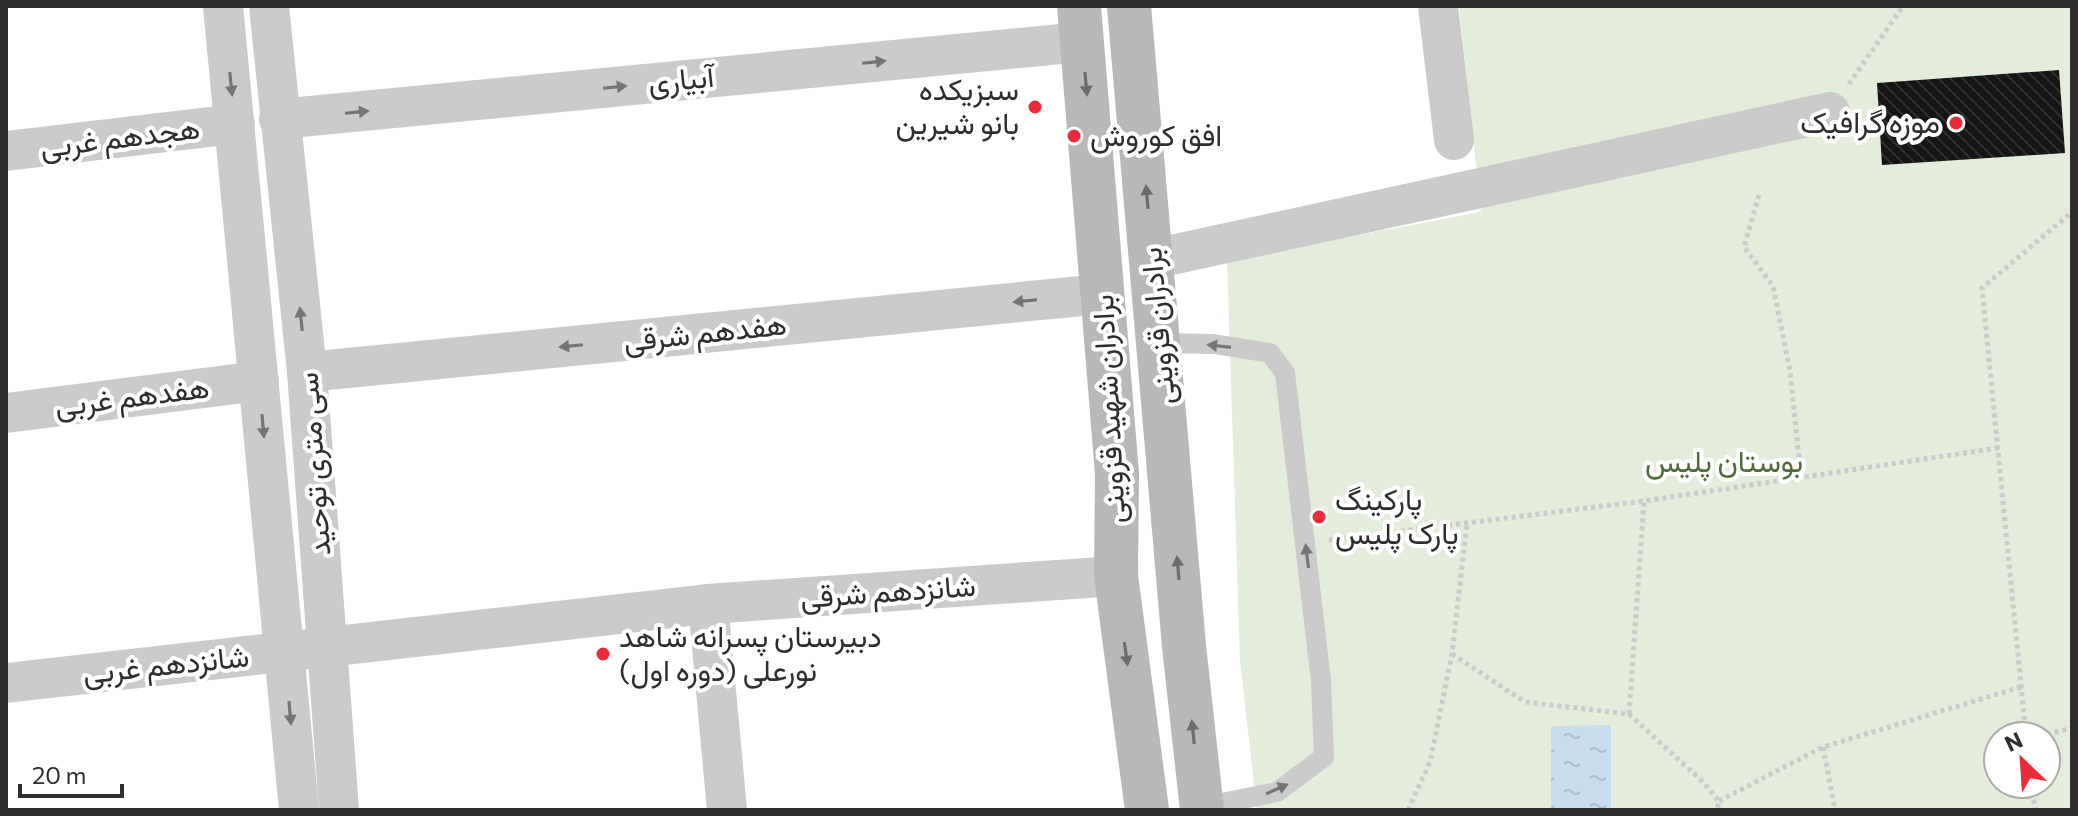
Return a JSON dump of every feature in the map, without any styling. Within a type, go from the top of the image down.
[{"type":"main road","name":"برادران قزوینی","points":[[1129,6],[1184,646],[1202,808]]},
{"type":"main road","name":"برادران شهید قزوینی","points":[[1081,24],[1117,474],[1116,576],[1147,810]]},
{"type":"street","points":[[223,6],[299,810]]},
{"type":"street","name":"سی متری توحید","points":[[269,6],[307,372],[339,810]]},
{"type":"street","points":[[1438,6],[1454,140]]},
{"type":"street","name":"آبیاری","points":[[279,119],[1081,24]]},
{"type":"street","points":[[1153,259],[1830,112]]},
{"type":"street","name":"هجدهم غربی","points":[[6,151],[235,124]]},
{"type":"street","name":"هفدهم شرقی","points":[[307,372],[1102,294]]},
{"type":"street","name":"هفدهم غربی","points":[[6,413],[259,381]]},
{"type":"street","name":"شانزدهم شرقی","points":[[327,648],[708,604],[1116,576]]},
{"type":"street","points":[[708,604],[727,810]]},
{"type":"street","name":"شانزدهم غربی","points":[[6,683],[327,648]]},
{"type":"lane","points":[[1159,343],[1214,344],[1270,353],[1285,373],[1321,681],[1324,757],[1277,792],[1202,808]]},
{"type":"path","points":[[1830,112],[1903,6]]},
{"type":"path","points":[[1759,195],[1744,247],[1773,286],[1790,371],[1801,478]]},
{"type":"path","points":[[2024,720],[1982,288],[2072,212]]},
{"type":"path","points":[[1305,543],[1644,501],[1998,448]]},
{"type":"path","points":[[1629,714],[1644,501]]},
{"type":"path","points":[[1408,810],[1430,762],[1452,654],[1467,523]]},
{"type":"path","points":[[1452,654],[1525,702],[1629,714],[1702,781],[1719,801]]},
{"type":"path","points":[[1719,801],[1823,747],[2021,687]]},
{"type":"path","points":[[1823,747],[1835,810]]},
{"type":"path","points":[[1717,810],[1719,801]]},
{"type":"green space","name":"بوستان پلیس","points":[[1459,6],[2072,6],[2072,810],[1257,810],[1240,661],[1227,260],[1481,212]]},
{"type":"water","points":[[1611,725],[1611,810],[1551,810],[1551,726]]},
{"type":"building","points":[[2059,70],[2065,153],[1882,165],[1877,83]]},
{"type":"place","name":"سبزیکده بانو شیرین","points":[[1035,107]]},
{"type":"place","name":"موزه گرافیک","points":[[1956,123]]},
{"type":"place","name":"افق کوروش","points":[[1074,136]]},
{"type":"place","name":"پارکینگ پارک پلیس","points":[[1319,517]]},
{"type":"place","name":"دبیرستان پسرانه شاهد نورعلی (دوره اول)","points":[[603,654]]}]
